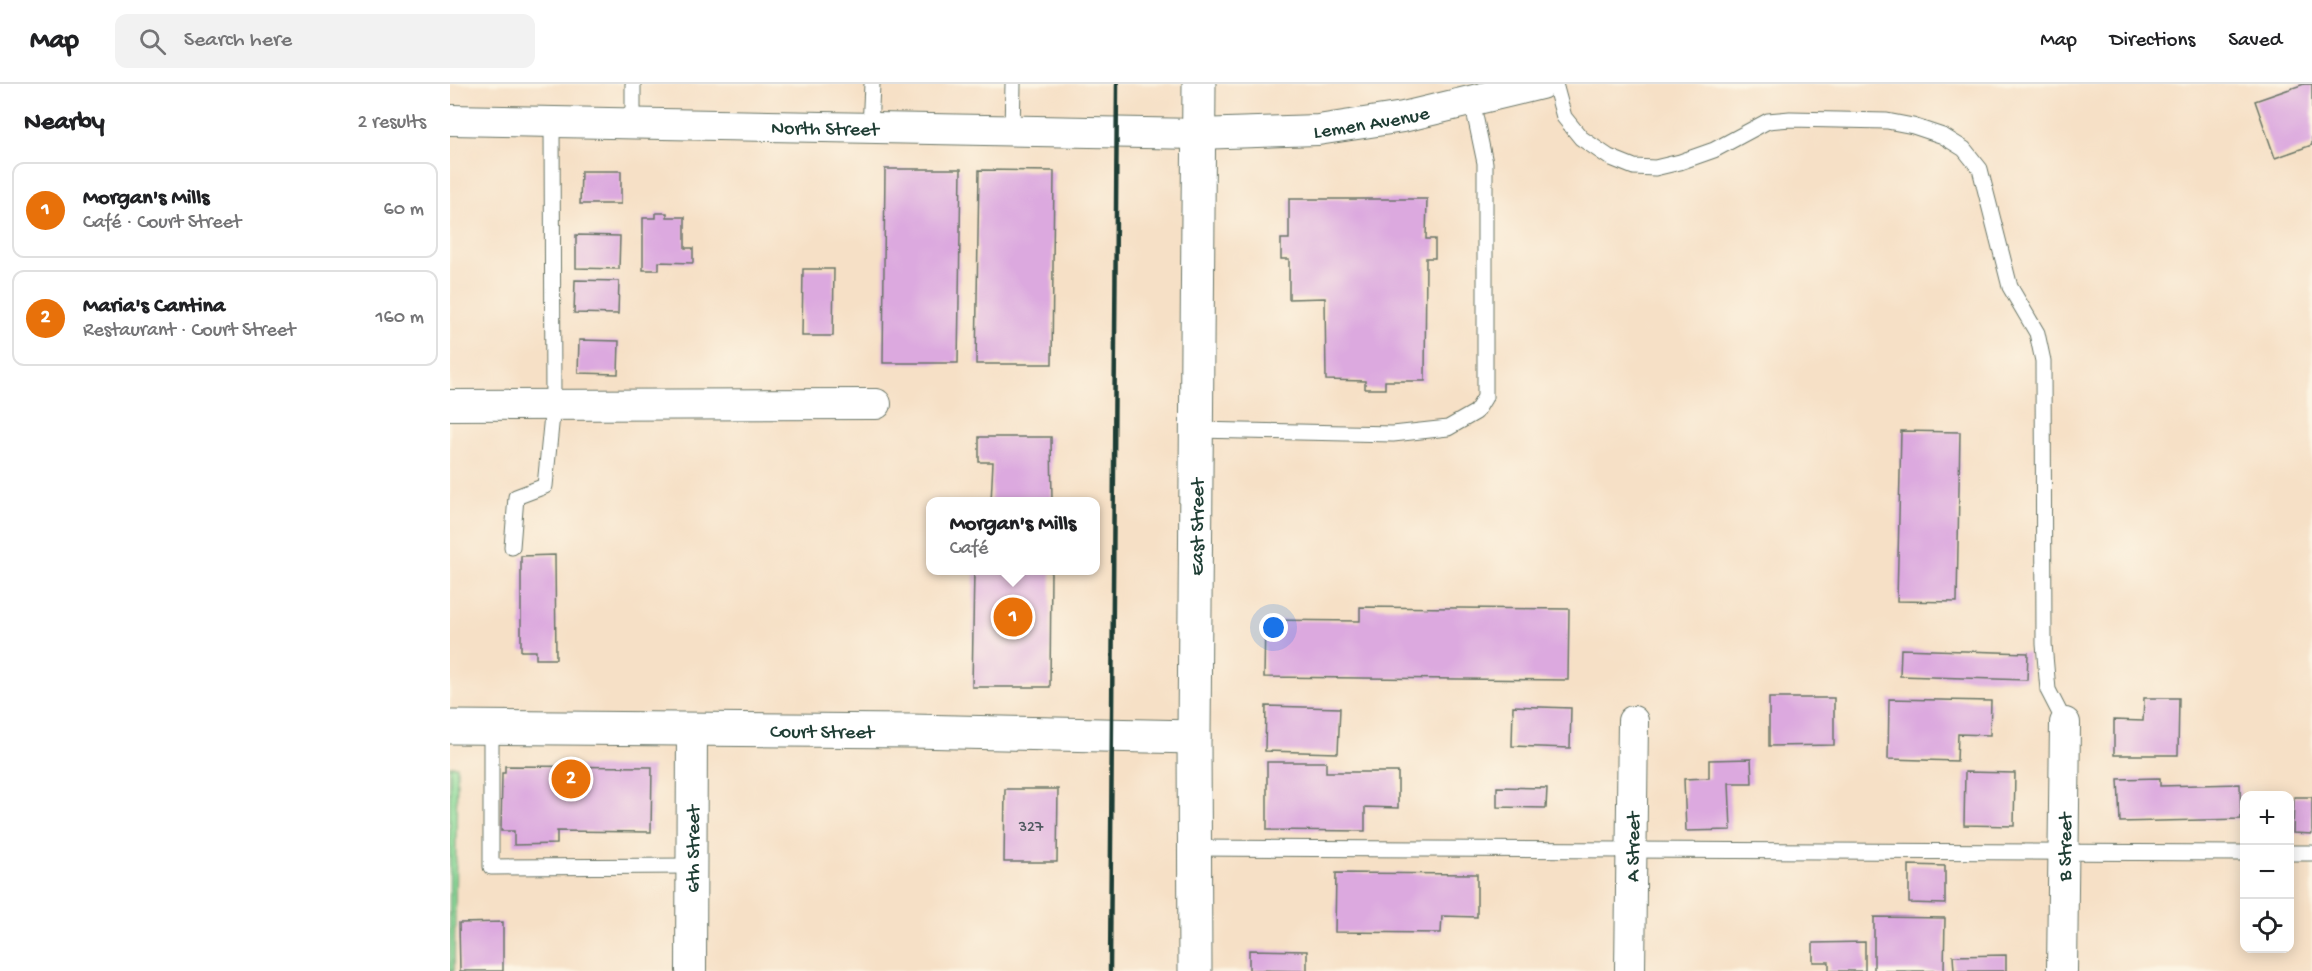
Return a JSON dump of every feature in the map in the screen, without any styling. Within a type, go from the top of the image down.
[{"type":"main road","name":"East Street","points":[[1195,971],[1194,737],[1199,84]]},
{"type":"main road","name":"Court Street","points":[[450,727],[692,728],[1194,737]]},
{"type":"street","name":"Lemen Avenue","points":[[1198,134],[1318,130],[1403,117],[1541,84]]},
{"type":"street","name":"North Street","points":[[450,120],[1198,134]]},
{"type":"street","points":[[450,405],[876,404]]},
{"type":"street","name":"A Street","points":[[1630,971],[1632,721]]},
{"type":"street","name":"B Street","points":[[2062,971],[2066,723]]},
{"type":"street","name":"6th Street","points":[[691,971],[692,728]]},
{"type":"lane","points":[[633,84],[633,124]]},
{"type":"lane","points":[[870,129],[872,84]]},
{"type":"lane","points":[[1012,132],[1013,84]]},
{"type":"lane","points":[[1555,84],[1564,117],[1581,138],[1609,158],[1634,167],[1655,168],[1680,162],[1714,150],[1768,121],[1790,119],[1887,121],[1913,126],[1943,136],[1964,149],[1969,155],[1980,169],[2010,287],[2037,333],[2043,361],[2044,644],[2048,690],[2066,723]]},
{"type":"lane","points":[[1196,430],[1393,434],[1448,428],[1476,412],[1485,397],[1485,163],[1472,102]]},
{"type":"lane","points":[[512,547],[516,497],[545,486],[553,405],[552,122]]},
{"type":"lane","points":[[491,727],[491,867],[692,866]]},
{"type":"lane","points":[[1194,848],[2240,853]]},
{"type":"lane","points":[[2294,853],[2312,853]]},
{"type":"green space","points":[[450,766],[457,766],[454,971],[450,971]]},
{"type":"building","points":[[2304,84],[2312,84],[2312,145],[2275,158],[2255,101]]},
{"type":"building","points":[[885,169],[961,169],[958,363],[883,363]]},
{"type":"building","points":[[979,170],[1054,171],[1052,364],[976,364]]},
{"type":"building","points":[[581,171],[621,171],[621,204],[580,204]]},
{"type":"building","points":[[1289,199],[1427,199],[1426,239],[1435,239],[1435,258],[1426,258],[1425,381],[1385,381],[1385,389],[1365,389],[1365,381],[1326,380],[1325,298],[1289,299],[1289,259],[1281,259],[1281,239],[1289,239]]},
{"type":"building","points":[[656,213],[667,213],[667,217],[685,217],[685,248],[693,248],[693,263],[659,262],[659,270],[643,270],[643,218],[656,218]]},
{"type":"building","points":[[576,235],[620,236],[619,269],[576,268]]},
{"type":"building","points":[[803,269],[834,269],[833,336],[802,336]]},
{"type":"building","points":[[575,280],[619,281],[618,314],[574,313]]},
{"type":"building","points":[[579,340],[619,341],[618,374],[578,373]]},
{"type":"building","points":[[1901,431],[1960,432],[1957,602],[1897,601]]},
{"type":"building","points":[[979,437],[1051,437],[1052,497],[991,497],[993,462],[979,462]]},
{"type":"building","points":[[555,555],[556,659],[536,659],[536,651],[521,651],[521,556]]},
{"type":"building","points":[[974,575],[1051,575],[1050,687],[972,687]]},
{"type":"building","points":[[1360,607],[1569,609],[1568,680],[1264,677],[1265,620],[1360,621]]},
{"type":"building","points":[[1901,649],[2028,653],[2027,680],[1900,676]]},
{"type":"building","points":[[1769,698],[1834,698],[1834,745],[1769,746]]},
{"type":"building","points":[[2144,698],[2179,698],[2178,755],[2114,755],[2114,720],[2143,721]]},
{"type":"building","points":[[1889,699],[1991,701],[1990,735],[1958,734],[1957,761],[1888,759]]},
{"type":"building","points":[[1266,706],[1340,708],[1338,753],[1265,751]]},
{"type":"building","points":[[1513,706],[1571,708],[1570,748],[1512,746]]},
{"type":"building","points":[[1751,759],[1752,783],[1729,783],[1731,830],[1686,831],[1684,779],[1709,778],[1709,760]]},
{"type":"building","points":[[1267,762],[1326,762],[1326,772],[1398,772],[1398,808],[1365,807],[1365,831],[1267,830]]},
{"type":"building","points":[[505,766],[652,767],[651,832],[557,831],[557,844],[514,845],[514,831],[501,831],[502,773],[505,773]]},
{"type":"building","points":[[1965,772],[2015,773],[2014,826],[1964,825]]},
{"type":"building","points":[[2160,778],[2160,786],[2240,784],[2240,819],[2120,822],[2118,779]]},
{"type":"building","points":[[1497,787],[1547,788],[1546,808],[1497,807]]},
{"type":"building","points":[[1005,789],[1058,789],[1057,862],[1004,862]]},
{"type":"building","points":[[2294,797],[2312,797],[2312,834],[2294,833]]},
{"type":"building","points":[[1909,865],[1945,866],[1945,904],[1909,903]]},
{"type":"building","points":[[1336,873],[1477,874],[1477,917],[1442,916],[1441,933],[1335,932]]},
{"type":"building","points":[[1874,917],[1945,918],[1944,971],[1874,971]]},
{"type":"building","points":[[503,922],[503,971],[460,971],[459,923]]},
{"type":"building","points":[[1865,942],[1865,971],[1829,971],[1829,962],[1813,962],[1813,943]]},
{"type":"building","points":[[1249,950],[1307,951],[1307,971],[1249,970]]},
{"type":"building","points":[[2006,955],[2006,971],[1954,971],[1953,956]]},
{"type":"railway","points":[[1110,971],[1117,84]]},
{"type":"place","name":"Morgan's Mills","points":[[1013,617]]},
{"type":"place","name":"Maria's Cantina","points":[[571,779]]}]
